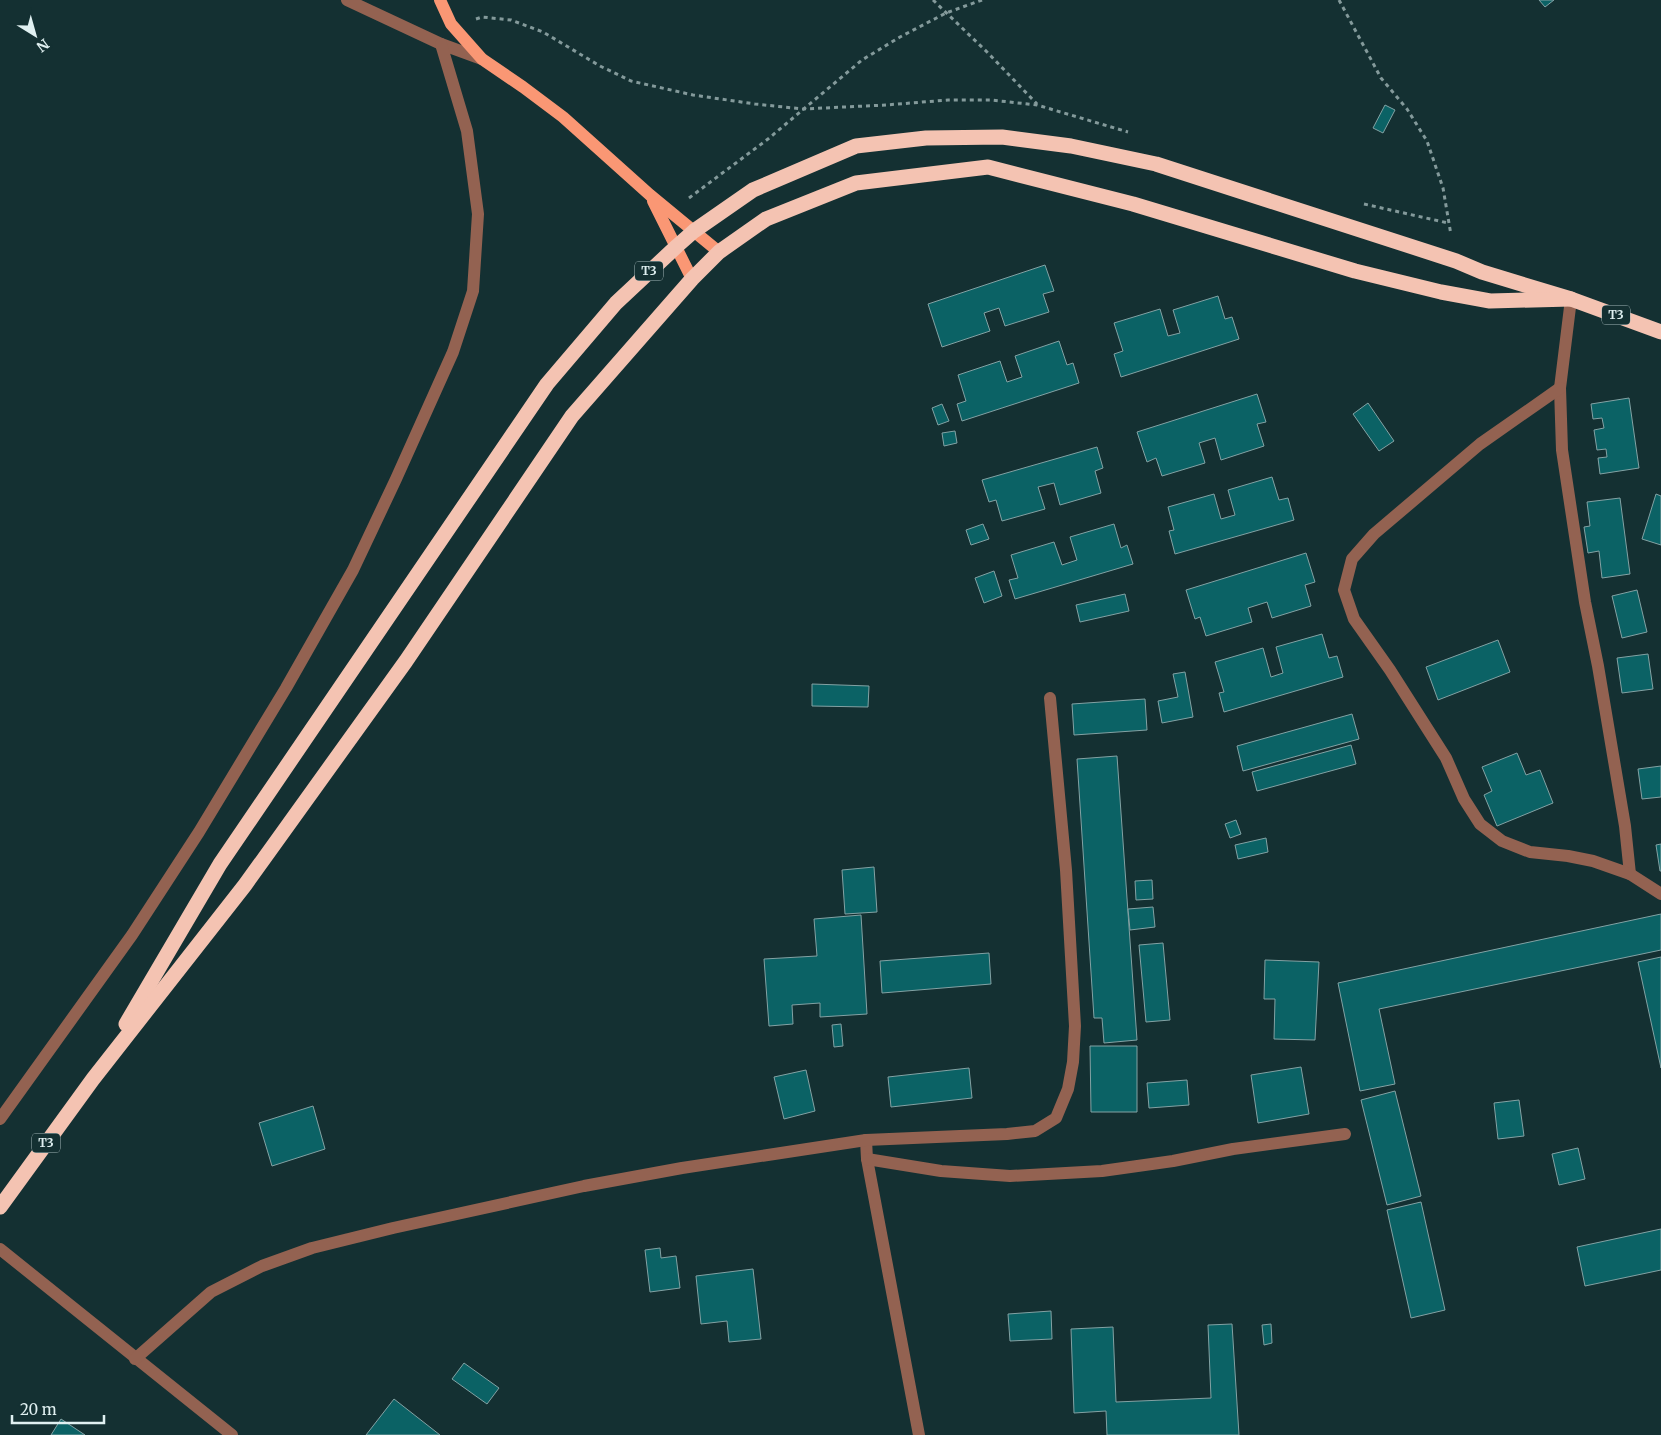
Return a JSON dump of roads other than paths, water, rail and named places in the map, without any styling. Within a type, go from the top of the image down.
[{"type":"highway","name":"T3","points":[[93,1079],[220,864],[547,384],[616,303],[694,231],[753,190],[856,146],[926,138],[1002,137],[1071,146],[1156,164],[1456,261],[1482,272],[1571,299],[1661,332]]},
{"type":"highway","name":"T3","points":[[0,1207],[93,1079],[245,885],[406,661],[572,416],[692,279],[719,252],[766,219],[856,183],[988,167],[1133,204],[1355,271],[1441,292],[1490,301],[1571,299]]},
{"type":"main road","points":[[440,0],[451,24],[482,60],[563,117],[650,195],[719,252]]},
{"type":"main road","points":[[650,195],[692,279]]},
{"type":"street","points":[[347,0],[441,44],[482,60]]},
{"type":"street","points":[[0,1119],[132,935],[199,832],[286,688],[353,570],[453,352],[473,291],[478,214],[467,131],[441,44]]},
{"type":"street","points":[[1571,299],[1560,388],[1562,450],[1585,602],[1622,807],[1630,874]]},
{"type":"street","points":[[1560,388],[1480,444],[1374,534],[1352,559],[1344,590],[1354,619],[1390,670],[1441,750],[1464,799],[1480,824],[1502,841],[1530,852],[1593,861],[1630,874],[1661,894]]},
{"type":"street","points":[[135,1359],[211,1292],[262,1266],[312,1248],[584,1186],[772,1153],[866,1140],[1007,1134],[1035,1131],[1056,1118],[1068,1089],[1072,1071],[1075,1026],[1066,870],[1050,698]]},
{"type":"street","points":[[867,1159],[940,1171],[1010,1176],[1102,1171],[1173,1161],[1233,1149],[1345,1134]]},
{"type":"street","points":[[866,1140],[867,1159],[919,1435]]},
{"type":"street","points":[[0,1249],[232,1435]]}]
